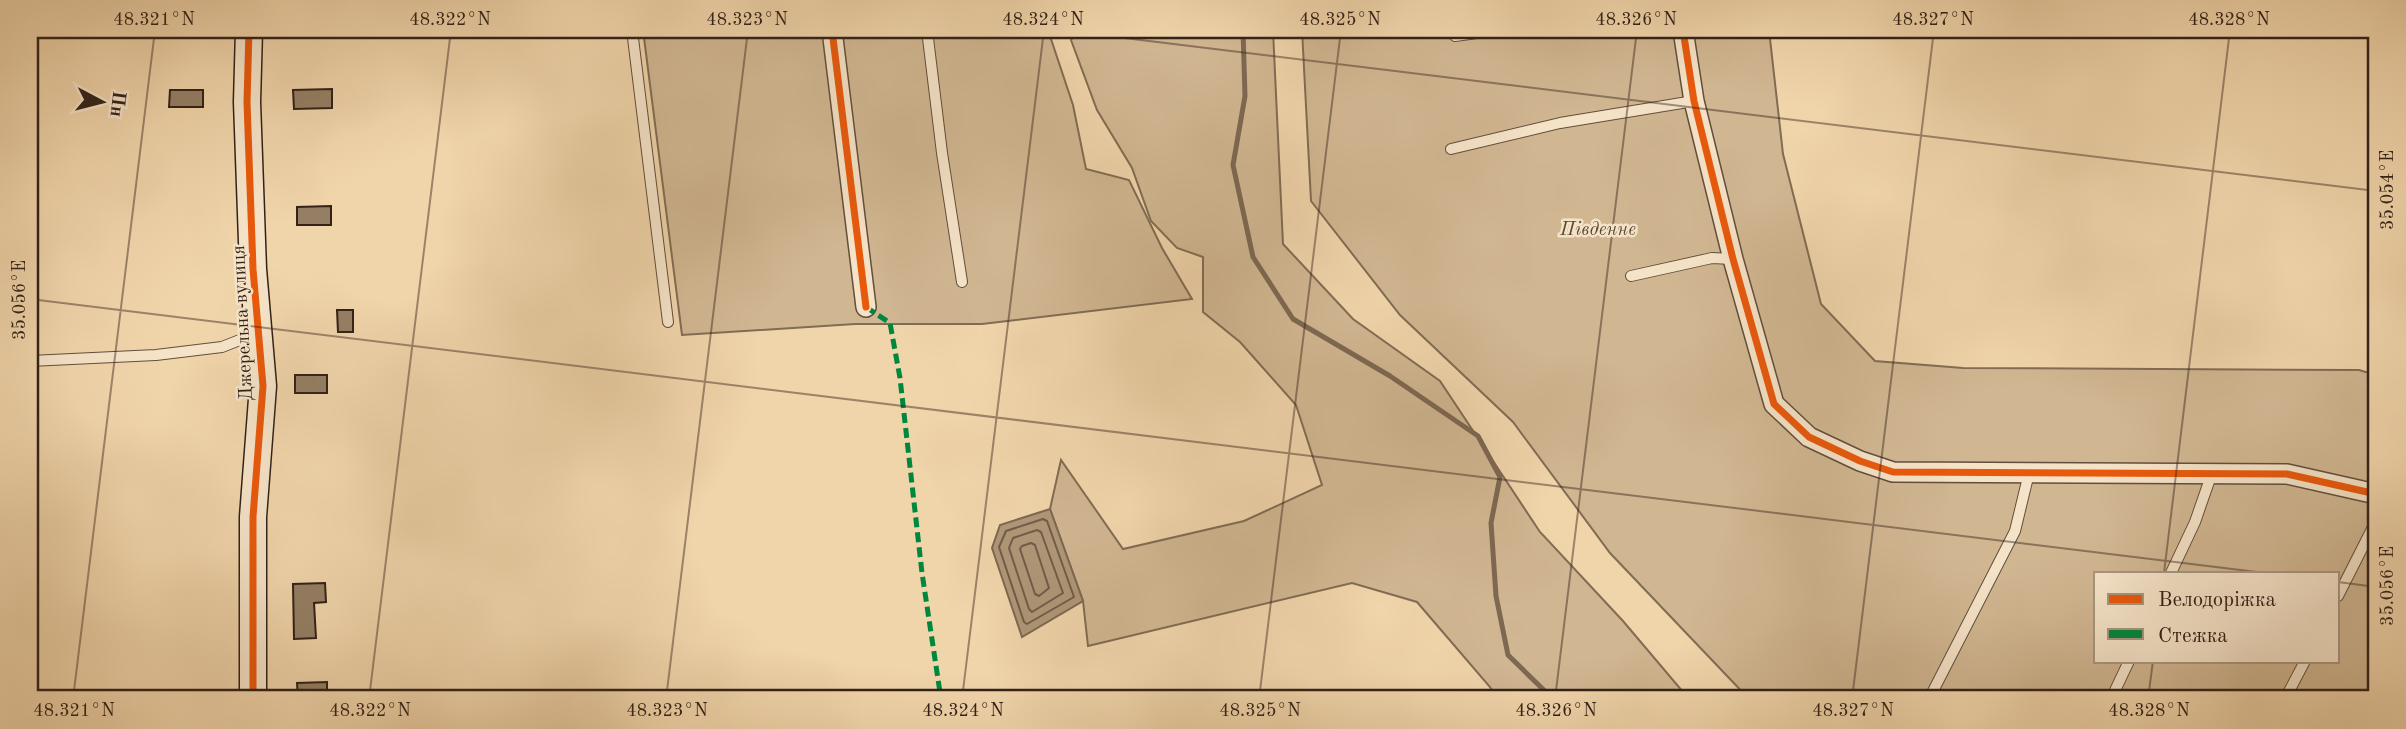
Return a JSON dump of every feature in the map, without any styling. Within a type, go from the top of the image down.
[{"type":"street","name":"Джерельна вулиця","points":[[249,30],[248,144],[253,269],[263,386],[253,517],[253,699]]},
{"type":"street","points":[[832,30],[866,307]]},
{"type":"street","points":[[1683,30],[1694,101],[1733,259],[1774,404],[1808,437],[1860,461],[1893,472],[2287,474],[2376,494]]},
{"type":"lane","points":[[632,30],[668,322]]},
{"type":"lane","points":[[927,30],[962,282]]},
{"type":"lane","points":[[1455,36],[1499,30]]},
{"type":"lane","points":[[1451,149],[1560,123],[1694,101]]},
{"type":"lane","points":[[1631,276],[1712,258],[1733,259]]},
{"type":"lane","points":[[30,360],[156,355],[222,346],[259,332]]},
{"type":"lane","points":[[1929,699],[2015,531],[2029,473]]},
{"type":"lane","points":[[2171,572],[2195,522],[2212,474]]},
{"type":"lane","points":[[2340,592],[2376,519]]},
{"type":"lane","points":[[2376,519],[2376,619]]},
{"type":"lane","points":[[2111,699],[2129,662]]},
{"type":"lane","points":[[2285,699],[2304,662]]},
{"type":"green space","points":[[643,30],[1048,30],[1073,105],[1086,169],[1129,180],[1162,248],[1192,299],[982,324],[855,324],[682,335]]},
{"type":"green space","points":[[1079,30],[1273,30],[1283,244],[1353,319],[1440,381],[1540,532],[1623,621],[1689,699],[1497,699],[1490,687],[1417,602],[1352,583],[1088,646],[1083,601],[1050,509],[1061,460],[1123,549],[1244,521],[1322,485],[1296,405],[1240,342],[1203,312],[1203,257],[1177,248],[1151,221],[1132,168],[1097,110],[1071,40]]},
{"type":"green space","name":"Південне","points":[[1302,30],[1769,30],[1783,154],[1821,304],[1875,361],[1963,368],[2359,370],[2376,375],[2376,699],[1749,699],[1610,553],[1513,422],[1400,315],[1311,201]]},
{"type":"water","points":[[1050,509],[1083,601],[1022,637],[992,548],[1000,525]]},
{"type":"building","points":[[332,89],[332,108],[294,109],[293,90]]},
{"type":"building","points":[[170,90],[203,90],[203,107],[169,107]]},
{"type":"building","points":[[331,206],[331,225],[297,225],[297,207]]},
{"type":"building","points":[[337,310],[353,310],[353,332],[338,332]]},
{"type":"building","points":[[295,375],[327,375],[327,393],[295,393]]},
{"type":"building","points":[[325,583],[326,602],[314,603],[316,638],[294,639],[293,584]]},
{"type":"building","points":[[327,682],[327,699],[298,699],[297,683]]},
{"type":"waterway","points":[[1243,30],[1245,96],[1233,165],[1253,257],[1293,319],[1390,376],[1478,436],[1500,477],[1491,523],[1496,596],[1508,655],[1553,699]]},
{"type":"marked path","points":[[866,307],[890,323],[900,378],[922,573],[941,699]]},
{"type":"cycle path","points":[[249,30],[247,102],[253,269],[263,386],[253,517],[253,699]]},
{"type":"cycle path","points":[[832,30],[866,307]]},
{"type":"cycle path","points":[[1683,30],[1694,101],[1733,259],[1774,404],[1809,437],[1860,461],[1893,472],[2287,474],[2376,494]]}]
